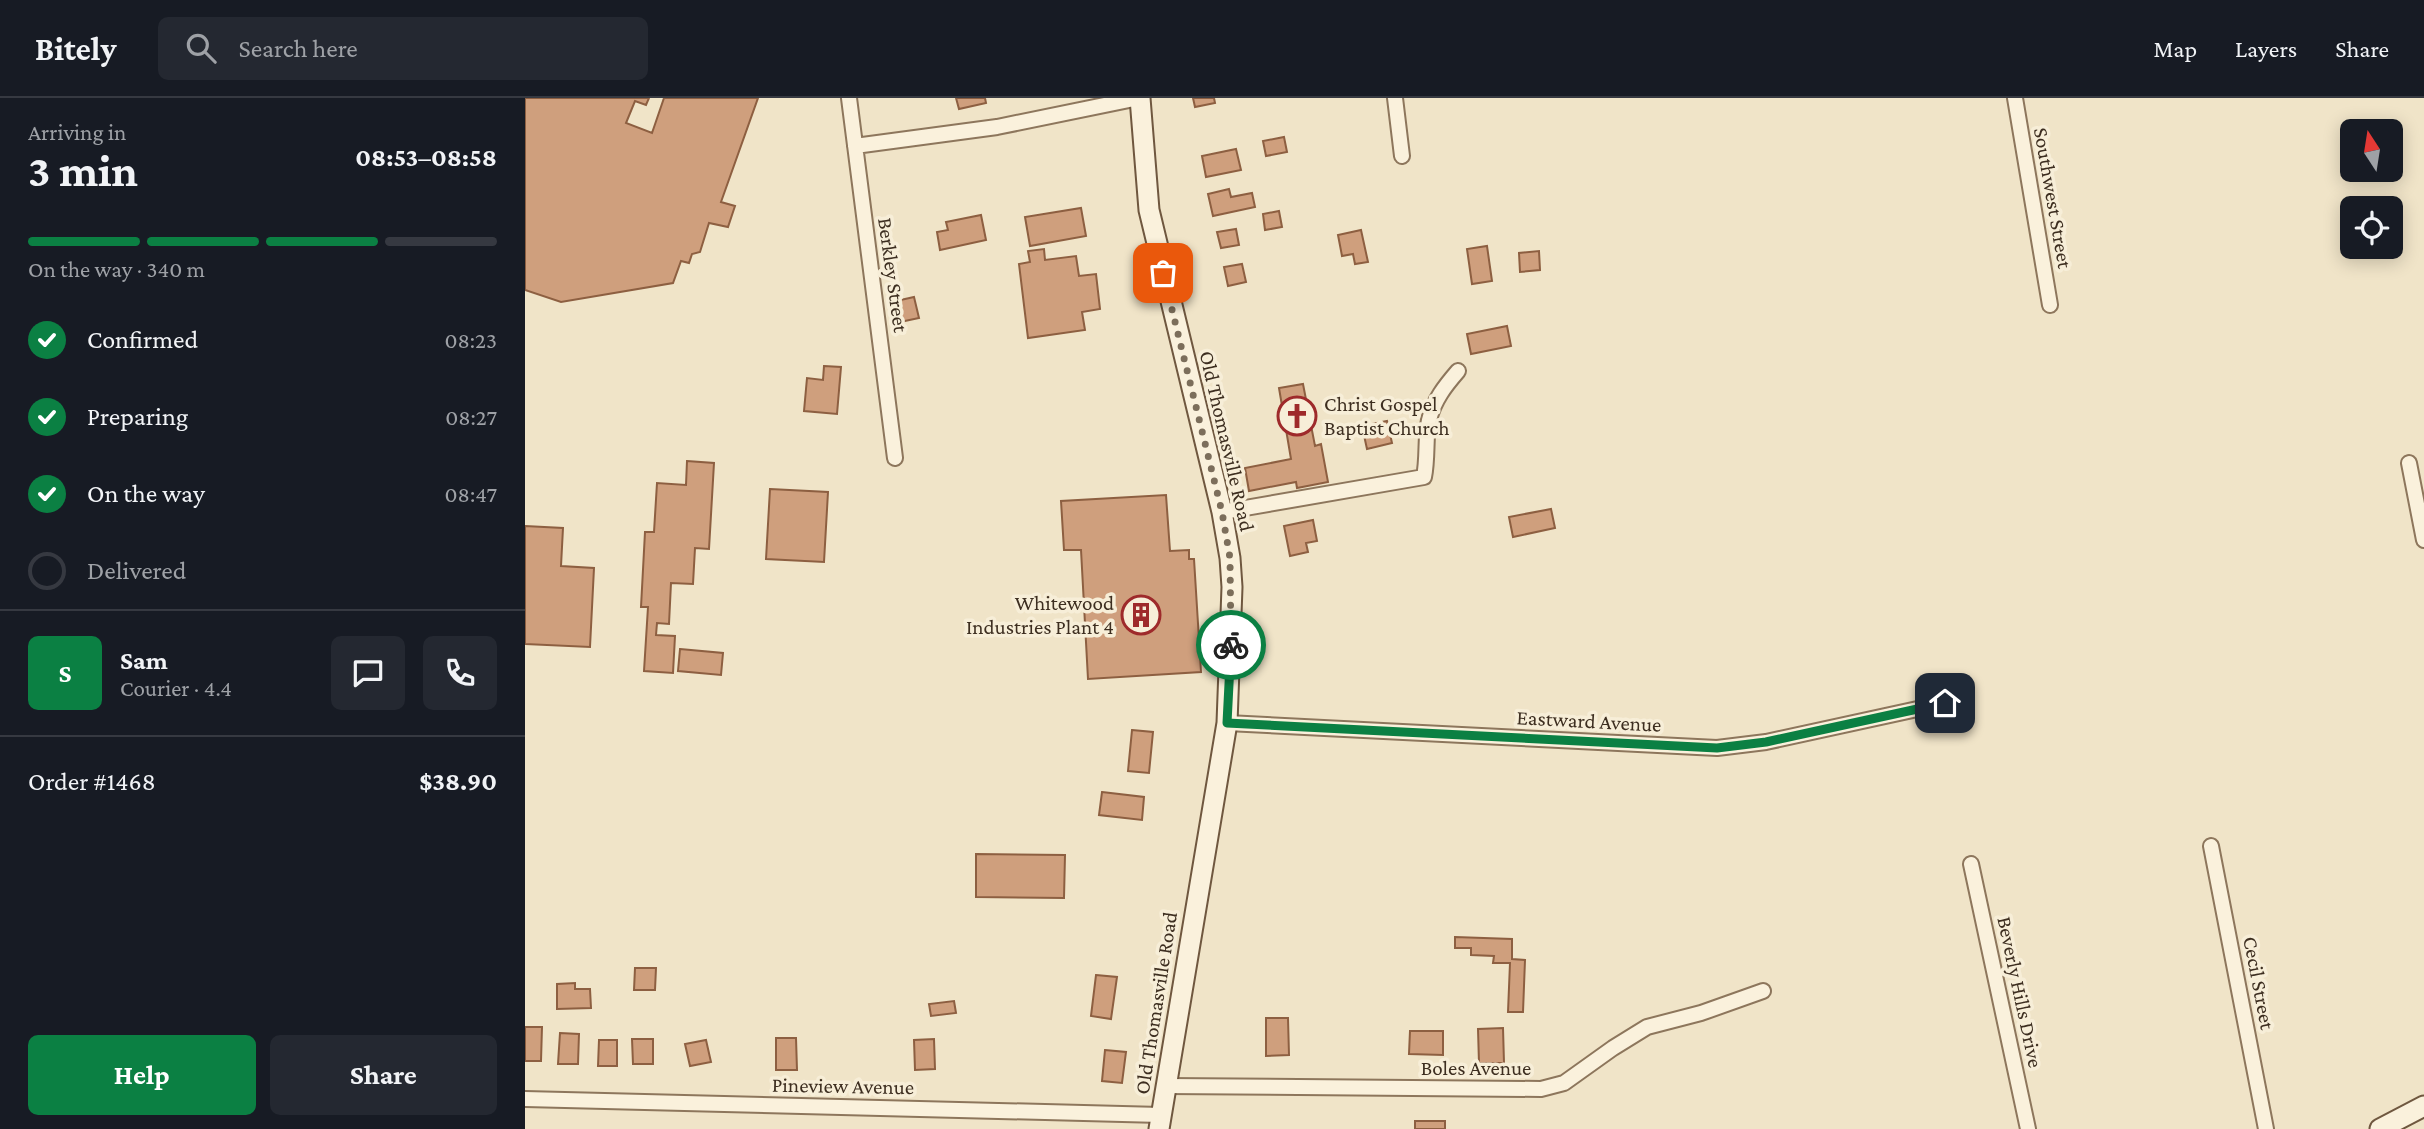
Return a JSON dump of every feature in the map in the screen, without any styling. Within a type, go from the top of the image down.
[{"type":"street","name":"Berkley Street","points":[[849,98],[895,458]]},
{"type":"street","points":[[855,146],[997,127],[1140,98]]},
{"type":"street","name":"Old Thomasville Road","points":[[1140,98],[1149,209],[1222,512],[1232,587],[1227,723],[1160,1122]]},
{"type":"street","points":[[1395,98],[1402,156]]},
{"type":"street","name":"Southwest Street","points":[[2015,98],[2050,306]]},
{"type":"street","points":[[1222,512],[1424,477],[1428,457],[1429,421],[1441,392],[1458,371]]},
{"type":"street","points":[[2409,463],[2424,540]]},
{"type":"street","name":"Eastward Avenue","points":[[1227,723],[1717,748],[1766,742],[1945,703]]},
{"type":"street","name":"Cecil Street","points":[[2211,846],[2266,1129]]},
{"type":"street","name":"Beverly Hills Drive","points":[[1971,864],[2028,1129]]},
{"type":"street","name":"Boles Avenue","points":[[1165,1086],[1541,1089],[1564,1083],[1647,1027],[1701,1013],[1763,991]]},
{"type":"street","name":"Pineview Avenue","points":[[525,1099],[1160,1122]]},
{"type":"street","points":[[2380,1129],[2424,1106]]},
{"type":"building","points":[[525,98],[649,98],[646,105],[635,101],[626,123],[652,133],[664,98],[758,98],[721,202],[735,206],[728,227],[709,223],[700,252],[692,254],[689,263],[681,261],[673,283],[561,302],[525,290]]},
{"type":"building","points":[[956,98],[985,98],[986,103],[959,109]]},
{"type":"building","points":[[1193,98],[1214,98],[1215,103],[1195,107]]},
{"type":"building","points":[[1284,137],[1287,152],[1266,156],[1263,141]]},
{"type":"building","points":[[1236,149],[1241,170],[1206,177],[1202,156]]},
{"type":"building","points":[[1229,189],[1231,197],[1252,193],[1255,207],[1213,216],[1208,194]]},
{"type":"building","points":[[1081,208],[1086,236],[1030,246],[1025,217]]},
{"type":"building","points":[[1279,211],[1282,227],[1265,230],[1263,214]]},
{"type":"building","points":[[981,215],[986,240],[940,250],[937,232],[948,230],[946,222]]},
{"type":"building","points":[[1236,229],[1239,245],[1221,248],[1217,232]]},
{"type":"building","points":[[1361,230],[1368,262],[1355,264],[1353,254],[1342,256],[1338,235]]},
{"type":"building","points":[[1487,246],[1492,281],[1472,284],[1467,249]]},
{"type":"building","points":[[1044,249],[1045,260],[1076,256],[1079,276],[1096,274],[1100,309],[1082,312],[1085,330],[1028,338],[1019,264],[1030,262],[1028,251]]},
{"type":"building","points":[[1539,251],[1540,270],[1520,272],[1519,253]]},
{"type":"building","points":[[1242,264],[1246,282],[1228,286],[1224,267]]},
{"type":"building","points":[[914,297],[919,318],[900,322],[896,301]]},
{"type":"building","points":[[1507,326],[1511,346],[1471,354],[1467,334]]},
{"type":"building","points":[[824,366],[841,367],[837,414],[804,411],[807,378],[823,380]]},
{"type":"building","name":"Christ Gospel Baptist Church","points":[[1303,384],[1315,446],[1321,444],[1328,482],[1297,488],[1296,482],[1249,491],[1245,468],[1291,459],[1279,388]]},
{"type":"building","points":[[1387,421],[1392,443],[1367,449],[1362,426]]},
{"type":"building","points":[[687,461],[714,463],[709,549],[695,548],[693,584],[671,583],[669,624],[657,623],[656,635],[675,636],[673,673],[644,671],[648,607],[641,607],[645,532],[654,532],[657,483],[686,485]]},
{"type":"building","points":[[770,489],[828,492],[824,562],[766,559]]},
{"type":"building","name":"Whitewood Industries Plant 4","points":[[1166,495],[1170,551],[1189,550],[1189,559],[1194,559],[1201,672],[1088,679],[1081,550],[1064,550],[1061,501]]},
{"type":"building","points":[[1551,509],[1555,528],[1513,537],[1509,517]]},
{"type":"building","points":[[1313,520],[1317,541],[1306,543],[1308,552],[1290,556],[1284,526]]},
{"type":"building","points":[[525,526],[563,528],[561,566],[594,568],[590,647],[525,644]]},
{"type":"building","points":[[680,649],[723,653],[721,675],[678,671]]},
{"type":"building","points":[[1132,730],[1153,732],[1149,773],[1128,771]]},
{"type":"building","points":[[1102,792],[1144,797],[1142,820],[1099,815]]},
{"type":"building","points":[[976,854],[1065,855],[1064,898],[976,897]]},
{"type":"building","points":[[1455,937],[1512,939],[1512,959],[1525,960],[1523,1012],[1508,1012],[1510,963],[1493,963],[1494,956],[1471,955],[1471,948],[1455,948]]},
{"type":"building","points":[[635,968],[656,968],[655,990],[634,990]]},
{"type":"building","points":[[1096,975],[1117,977],[1111,1019],[1091,1016]]},
{"type":"building","points":[[575,983],[575,989],[590,989],[591,1008],[557,1009],[557,984]]},
{"type":"building","points":[[954,1001],[956,1013],[931,1016],[929,1004]]},
{"type":"building","points":[[1266,1018],[1288,1018],[1289,1055],[1266,1056]]},
{"type":"building","points":[[525,1027],[542,1027],[541,1061],[525,1061]]},
{"type":"building","points":[[1503,1028],[1504,1063],[1479,1063],[1478,1029]]},
{"type":"building","points":[[1410,1031],[1443,1031],[1443,1055],[1409,1054]]},
{"type":"building","points":[[560,1033],[579,1034],[578,1064],[558,1064]]},
{"type":"building","points":[[776,1038],[796,1038],[797,1070],[776,1070]]},
{"type":"building","points":[[632,1039],[653,1039],[653,1064],[633,1064]]},
{"type":"building","points":[[934,1039],[935,1069],[915,1070],[914,1040]]},
{"type":"building","points":[[599,1040],[617,1040],[617,1066],[598,1066]]},
{"type":"building","points":[[706,1040],[711,1062],[690,1066],[685,1044]]},
{"type":"building","points":[[1105,1050],[1126,1052],[1122,1083],[1102,1081]]},
{"type":"building","points":[[1415,1121],[1445,1121],[1445,1129],[1415,1129]]},
{"type":"way so far","points":[[1163,273],[1222,512],[1232,587],[1231,645]]},
{"type":"place","name":"Christ Gospel Baptist Church","points":[[1297,416]]},
{"type":"place","name":"Whitewood Industries Plant 4","points":[[1141,615]]},
{"type":"route","points":[[1231,645],[1227,723],[1717,748],[1766,742],[1945,703]]}]
